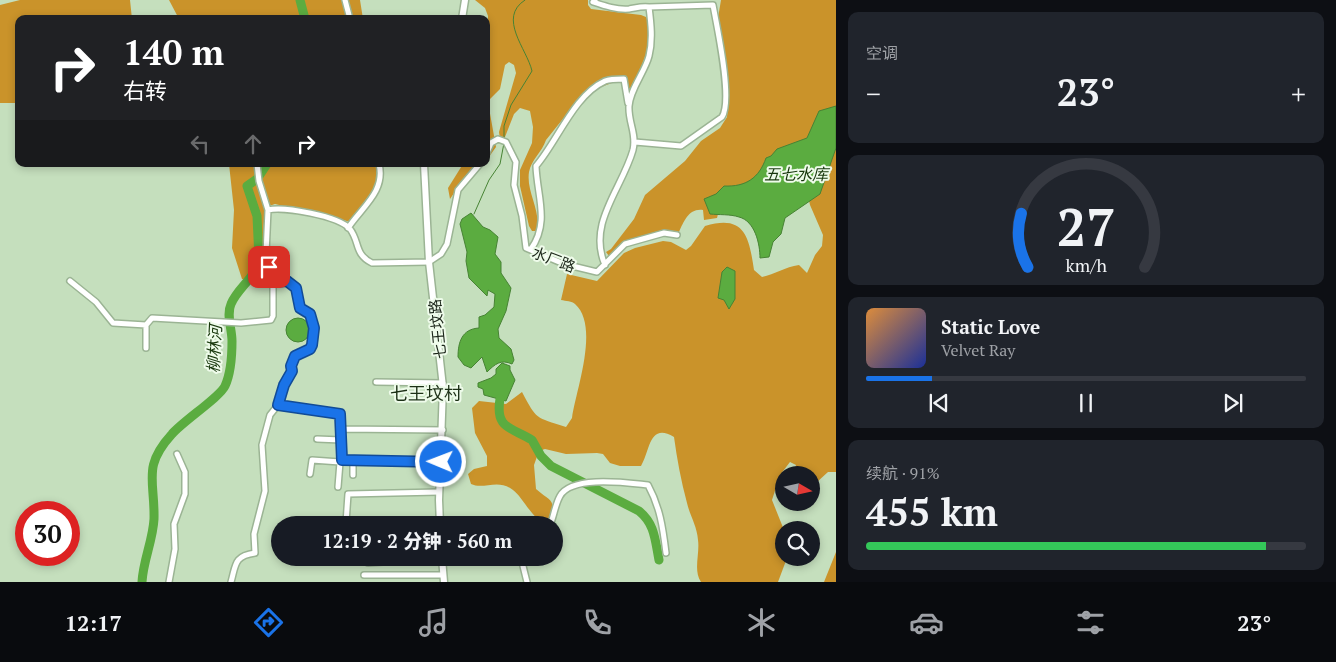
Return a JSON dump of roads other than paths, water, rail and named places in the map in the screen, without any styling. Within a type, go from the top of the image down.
[{"type":"street","points":[[345,0],[349,15]]},
{"type":"street","points":[[463,15],[465,0]]},
{"type":"street","points":[[595,0],[594,2],[611,8],[628,9],[641,6],[713,5],[723,58],[726,96],[725,110],[722,117],[681,146],[635,142]]},
{"type":"street","points":[[629,106],[649,56],[652,28],[649,7]]},
{"type":"street","points":[[531,249],[539,239],[543,218],[537,189],[536,166],[546,155],[562,125],[588,92],[606,81],[624,79],[635,142],[624,175],[605,213],[598,236],[600,252],[605,264]]},
{"type":"street","name":"水厂路","points":[[490,145],[498,139],[506,142],[516,162],[514,185],[522,216],[526,248],[555,261],[587,271],[597,272],[625,244],[664,233],[677,235]]},
{"type":"street","points":[[146,348],[146,325],[152,318],[241,323],[271,320],[273,316],[273,282],[266,254],[266,217],[268,210],[259,178],[258,167]]},
{"type":"street","points":[[348,228],[376,194],[381,175],[380,167]]},
{"type":"street","name":"七王坟路","points":[[424,167],[430,262],[443,383],[440,516]]},
{"type":"street","points":[[268,210],[276,208],[338,221],[348,228],[364,259],[372,263],[430,262],[441,254],[447,244],[458,190],[477,167]]},
{"type":"street","points":[[70,281],[96,302],[113,323],[146,325]]},
{"type":"street","points":[[231,582],[237,560],[243,555],[255,553],[254,534],[265,491],[262,446],[270,415],[278,405],[284,385],[292,371],[291,366],[295,356],[310,349],[312,345],[314,328],[310,314],[300,308],[296,288],[292,283],[273,282]]},
{"type":"street","points":[[376,382],[443,383]]},
{"type":"street","points":[[278,405],[340,414],[341,461],[338,487]]},
{"type":"street","points":[[341,429],[443,430]]},
{"type":"street","points":[[317,439],[341,440]]},
{"type":"street","points":[[169,582],[174,550],[174,524],[185,494],[185,472],[177,454]]},
{"type":"street","points":[[310,474],[312,460],[441,462]]},
{"type":"street","points":[[353,460],[353,475]]},
{"type":"street","points":[[553,516],[560,495],[570,486],[589,482],[620,482],[648,485],[656,500],[663,524],[666,553]]},
{"type":"street","points":[[346,516],[348,494],[439,492]]},
{"type":"street","points":[[364,575],[444,579],[443,566]]},
{"type":"street","points":[[523,566],[527,582]]},
{"type":"water","name":"五七水库","points":[[836,106],[836,148],[820,194],[785,218],[781,234],[773,242],[769,257],[760,258],[758,240],[749,223],[736,216],[710,214],[704,199],[716,194],[724,186],[739,185],[751,180],[760,171],[766,158],[771,156],[777,149],[807,138],[819,111]]},
{"type":"water","points":[[471,213],[483,227],[498,237],[495,254],[501,262],[501,273],[511,288],[506,311],[498,329],[499,338],[511,349],[514,360],[512,364],[498,363],[487,372],[482,357],[471,368],[464,365],[458,357],[462,337],[469,331],[479,328],[479,317],[485,315],[494,307],[495,294],[488,290],[487,296],[469,278],[466,261],[467,252],[460,224],[462,219]]},
{"type":"water","points":[[727,267],[735,271],[735,299],[729,309],[724,300],[718,298],[722,272]]},
{"type":"water","points":[[298,318],[307,321],[310,330],[307,339],[298,342],[289,339],[286,330],[289,321]]},
{"type":"water","points":[[502,363],[510,366],[515,380],[506,401],[484,395],[483,389],[478,387],[478,383],[496,374],[496,369]]},
{"type":"waterway","points":[[300,0],[304,15]]},
{"type":"waterway","points":[[504,139],[504,126],[511,105],[532,71],[514,25],[517,7],[525,0]]},
{"type":"waterway","points":[[474,214],[489,180],[500,164],[504,143]]},
{"type":"waterway","name":"柳林河","points":[[142,582],[154,519],[153,465],[172,434],[222,391],[227,381],[232,352],[229,317],[231,304],[238,292],[251,277],[259,259],[257,216],[247,186],[257,179],[265,167]]},
{"type":"waterway","points":[[500,399],[499,409],[502,422],[532,440],[541,456],[551,466],[639,511],[644,516],[654,533],[659,560]]},
{"type":"district","name":"七王坟村","points":[[426,393]]}]
